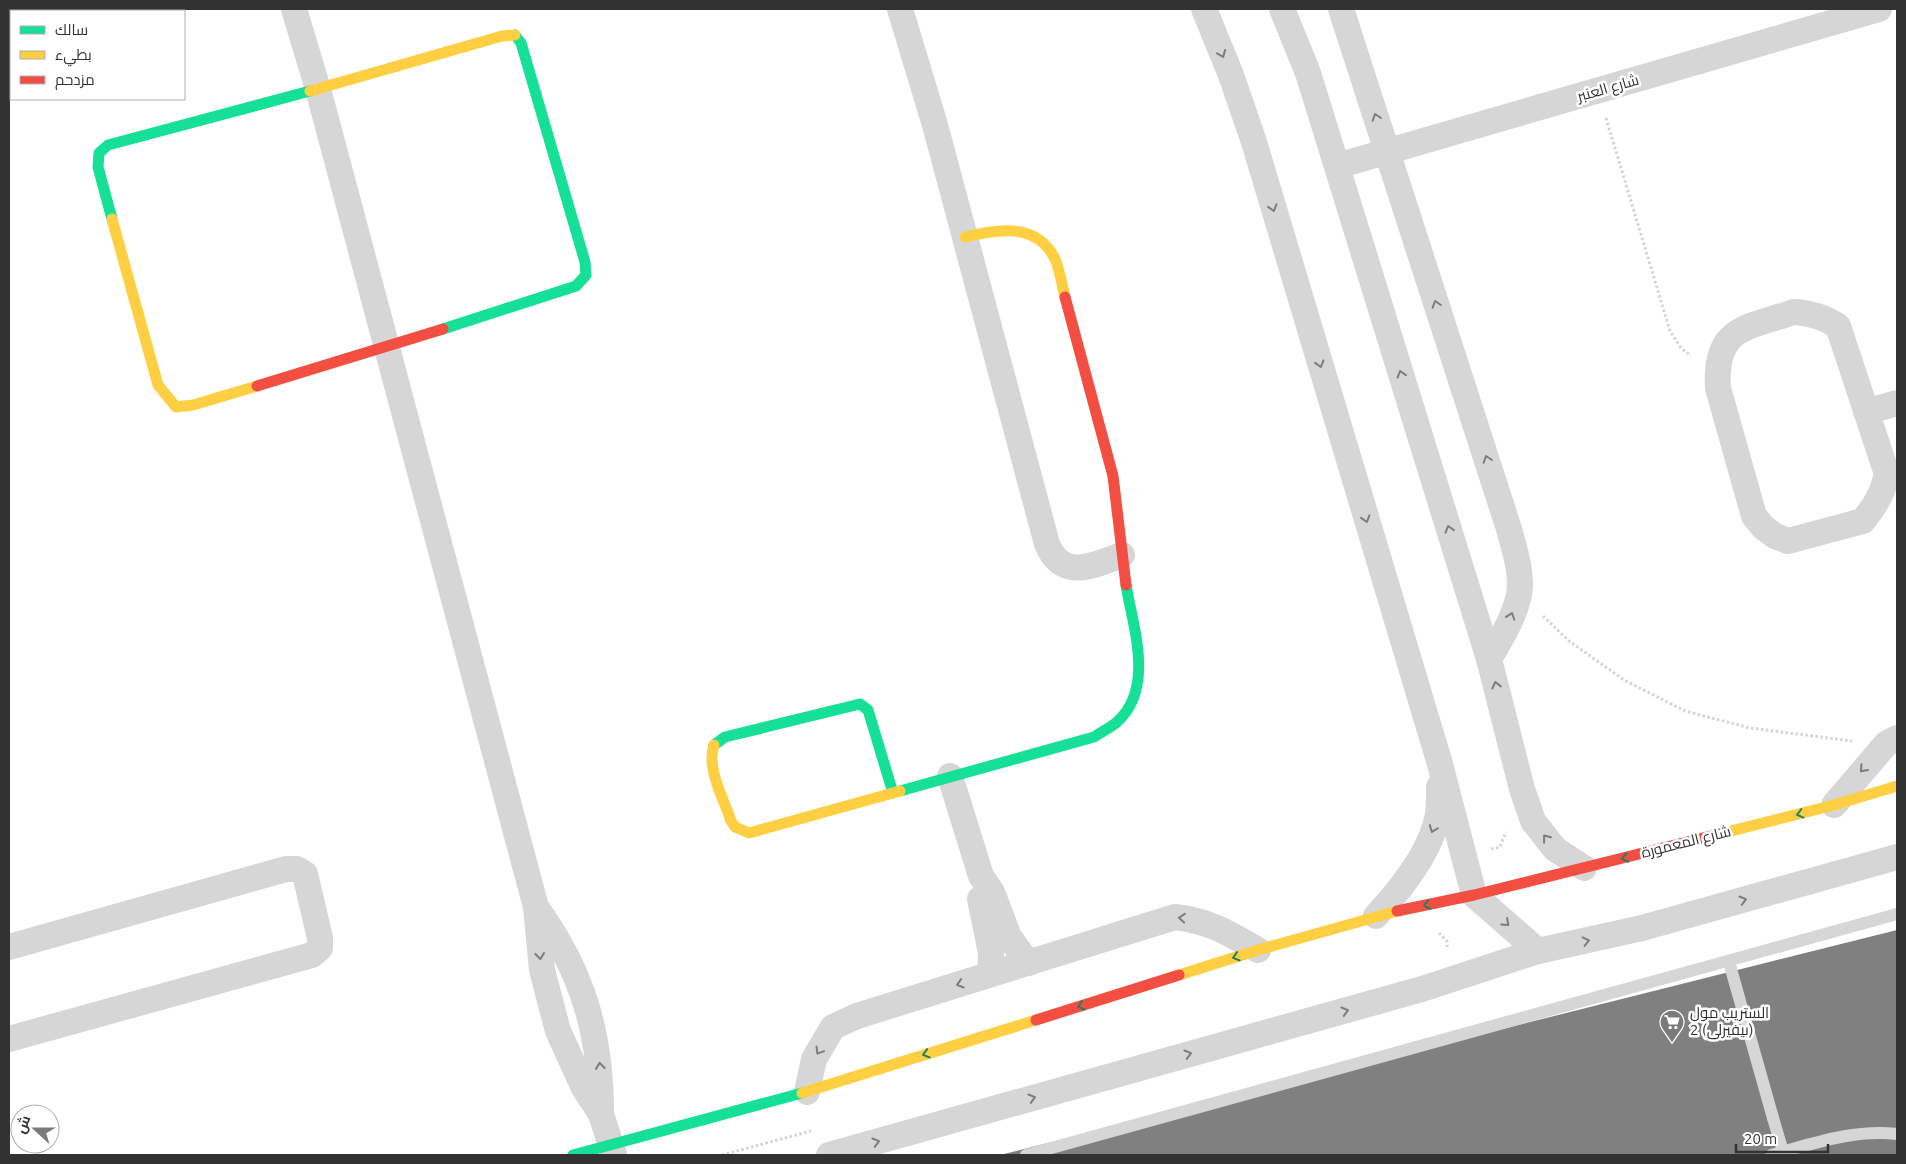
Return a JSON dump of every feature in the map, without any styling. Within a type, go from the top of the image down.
[{"type":"street","points":[[294,9],[318,89],[385,348],[536,907],[542,970],[558,1031],[584,1088],[601,1114]]},
{"type":"street","points":[[900,9],[935,124],[1052,554],[1060,562],[1076,568],[1122,555]]},
{"type":"street","points":[[1204,9],[1231,75],[1254,142],[1440,764],[1474,894],[1538,952]]},
{"type":"street","points":[[1282,9],[1308,73],[1337,166],[1489,659],[1522,789],[1533,821],[1555,849],[1584,868]]},
{"type":"street","points":[[1341,9],[1509,528],[1517,562],[1519,593],[1507,629],[1489,659]]},
{"type":"street","name":"شارع العنبر","points":[[1337,166],[1879,9]]},
{"type":"street","points":[[515,35],[521,44],[532,78],[584,262],[586,275],[576,286],[385,348],[193,404],[176,407],[165,396],[158,385],[98,167],[99,153],[108,145],[318,89],[502,36],[515,35]]},
{"type":"street","points":[[893,793],[868,710],[864,705],[860,704],[725,737],[717,741],[712,748],[713,764],[731,820],[741,832],[756,832],[1094,737],[1112,726],[1126,711],[1134,696],[1139,679],[1139,662],[1122,555],[1114,476],[1055,259],[1045,245],[1032,235],[1016,229],[1000,228],[966,237]]},
{"type":"street","points":[[1794,312],[1810,313],[1825,318],[1838,326],[1866,412],[1887,474],[1874,506],[1863,521],[1788,541],[1775,536],[1763,527],[1754,516],[1718,388],[1717,367],[1722,348],[1735,332],[1794,312]]},
{"type":"street","points":[[1866,412],[1897,403]]},
{"type":"street","points":[[1834,805],[1892,741]]},
{"type":"street","points":[[1376,916],[1402,888],[1423,855],[1438,815],[1440,764]]},
{"type":"street","points":[[950,776],[981,876],[992,892],[1009,937],[1028,962]]},
{"type":"street","name":"شارع المعمورة","points":[[573,1155],[612,1150],[807,1092],[1258,950],[1376,916],[1584,868],[1834,805],[1897,786]]},
{"type":"street","points":[[828,1155],[1422,989],[1538,952],[1642,928],[1897,857]]},
{"type":"street","points":[[9,948],[286,869],[297,869],[305,874],[320,938],[320,948],[312,955],[9,1039]]},
{"type":"street","points":[[981,876],[980,895],[991,953],[990,974]]},
{"type":"street","points":[[536,907],[555,933],[583,990],[598,1051],[601,1114],[612,1150]]},
{"type":"street","points":[[807,1092],[814,1059],[833,1027],[857,1016],[1028,962],[1174,917],[1194,919],[1218,927],[1258,950]]},
{"type":"lane","points":[[1026,1155],[1054,1152],[1897,914]]},
{"type":"lane","points":[[1729,962],[1784,1155]]},
{"type":"lane","points":[[1771,1155],[1832,1138],[1859,1133],[1897,1134]]},
{"type":"path","points":[[1598,91],[1670,331],[1681,348],[1697,361],[1717,367]]},
{"type":"path","points":[[1519,593],[1576,646],[1624,680],[1685,711],[1750,728],[1892,741]]},
{"type":"path","points":[[1485,847],[1493,850],[1500,847],[1504,840],[1505,824]]},
{"type":"building","name":"الستريب مول 2 (بيفيرلى)","points":[[1897,930],[1897,1155],[1000,1155]]},
{"type":"traffic: fast","points":[[443,329],[576,286],[586,275],[585,262],[521,43],[515,35]]},
{"type":"traffic: fast","points":[[112,219],[98,167],[99,153],[108,145],[310,91]]},
{"type":"traffic: fast","points":[[900,791],[1094,737],[1117,722],[1129,708],[1135,692],[1138,675],[1136,638],[1126,585]]},
{"type":"traffic: fast","points":[[714,745],[725,737],[860,704],[868,710],[893,793]]},
{"type":"traffic: fast","points":[[573,1155],[802,1093]]},
{"type":"traffic: slow","points":[[310,91],[502,36],[515,35]]},
{"type":"traffic: slow","points":[[112,219],[158,385],[176,407],[193,405],[257,386]]},
{"type":"traffic: slow","points":[[965,237],[990,232],[1015,231],[1038,239],[1047,247],[1055,259],[1065,297]]},
{"type":"traffic: slow","points":[[714,745],[712,754],[714,774],[731,821],[735,827],[749,833],[900,791]]},
{"type":"traffic: slow","points":[[1723,833],[1834,805],[1897,786]]},
{"type":"traffic: slow","points":[[1179,975],[1258,950],[1397,911]]},
{"type":"traffic: slow","points":[[802,1093],[1036,1020]]},
{"type":"traffic: jam","points":[[1065,297],[1113,476],[1126,585]]},
{"type":"traffic: jam","points":[[257,386],[443,329]]},
{"type":"traffic: jam","points":[[1397,911],[1474,895],[1723,833]]},
{"type":"traffic: jam","points":[[1036,1020],[1179,975]]},
{"type":"place","name":"الستريب مول 2 (بيفيرلى)","points":[[1672,1043]]}]
